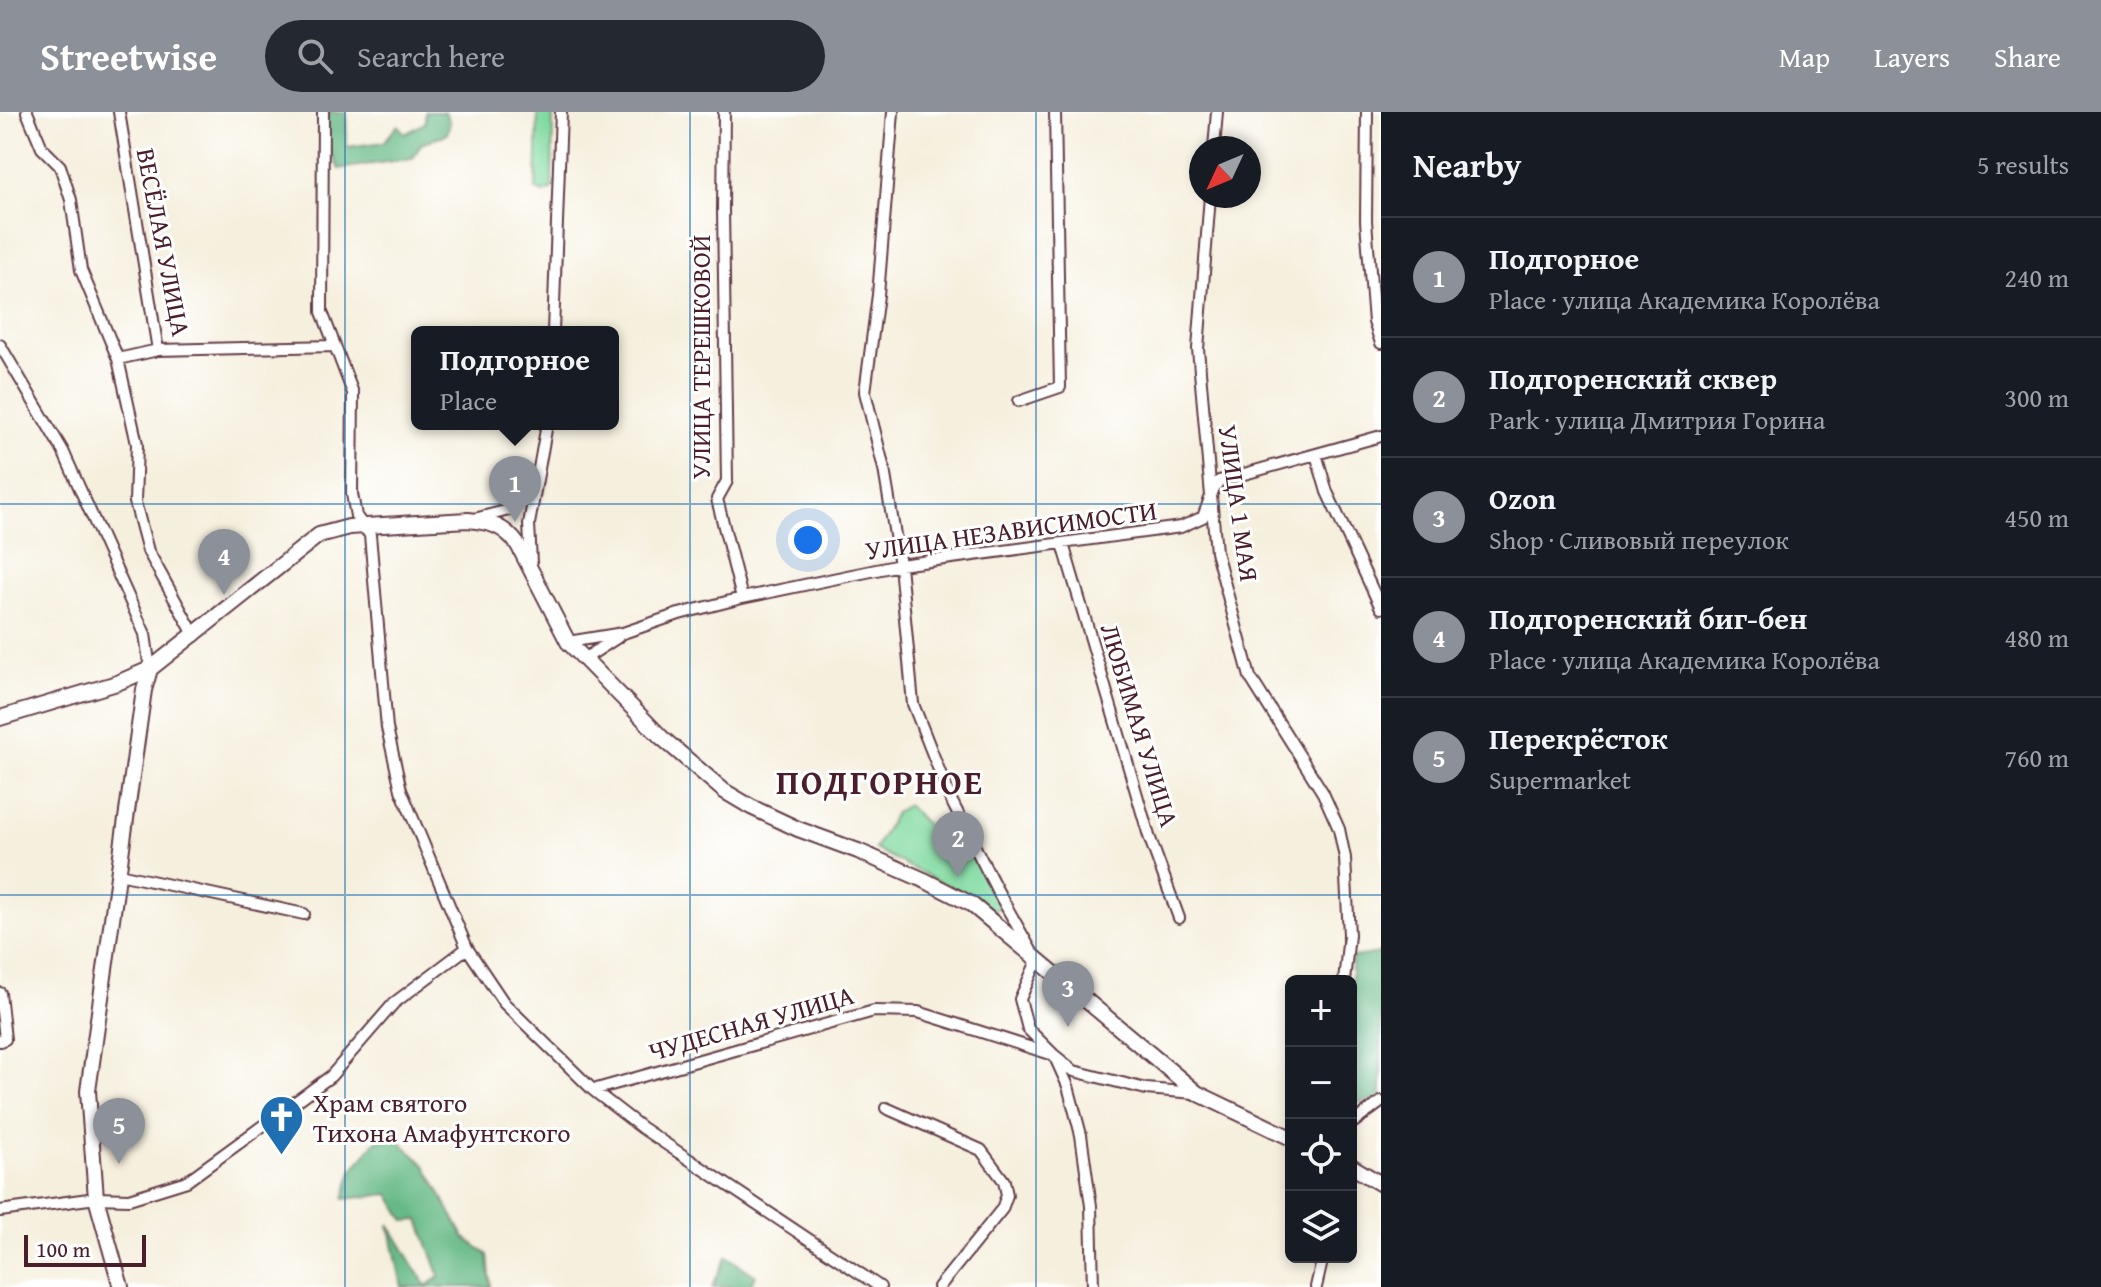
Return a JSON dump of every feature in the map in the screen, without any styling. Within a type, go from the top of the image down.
[{"type":"street","points":[[27,112],[42,148],[60,166],[71,200],[81,270],[118,359],[137,444],[135,502],[148,551],[195,636]]},
{"type":"street","name":"ВЕСЁЛАЯ УЛИЦА","points":[[119,112],[158,350],[335,346]]},
{"type":"street","points":[[323,112],[322,312],[353,393],[352,494],[356,516],[370,535],[387,728],[401,790],[467,948],[504,1003],[593,1090],[642,1128],[880,1287]]},
{"type":"street","points":[[553,326],[561,112]]},
{"type":"street","name":"УЛИЦА ТЕРЕШКОВОЙ","points":[[724,112],[727,481],[717,499],[742,598]]},
{"type":"street","points":[[893,112],[878,295],[865,392],[884,469],[900,565],[913,704],[950,798],[1037,961]]},
{"type":"street","points":[[1019,401],[1060,387],[1055,112]]},
{"type":"street","points":[[1215,136],[1217,112]]},
{"type":"street","points":[[1367,112],[1366,221],[1374,322],[1381,343]]},
{"type":"street","name":"УЛИЦА 1 МАЯ","points":[[1209,208],[1198,349],[1216,552],[1250,677],[1323,793],[1339,829],[1345,858],[1349,935],[1345,975]]},
{"type":"street","points":[[0,345],[63,451],[145,634],[150,669],[144,690],[88,1091],[96,1198],[121,1287]]},
{"type":"street","points":[[118,359],[158,350]]},
{"type":"street","points":[[468,520],[521,534],[529,524],[546,430]]},
{"type":"street","name":"УЛИЦА НЕЗАВИСИМОСТИ","points":[[623,633],[679,614],[742,598],[900,565],[1167,530],[1194,523],[1203,517],[1219,481],[1381,436]]},
{"type":"street","points":[[1316,454],[1327,492],[1381,608]]},
{"type":"street","points":[[538,475],[503,521],[508,532],[532,569],[568,642],[661,737],[724,791],[751,807],[798,829],[858,851],[971,904],[1197,1093],[1285,1135]]},
{"type":"street","points":[[0,718],[117,683],[150,669],[195,636],[305,544],[333,530],[468,520],[521,510],[529,524],[532,569]]},
{"type":"street","name":"ЛЮБИМАЯ УЛИЦА","points":[[1063,544],[1149,836],[1179,918]]},
{"type":"street","points":[[568,642],[623,633]]},
{"type":"street","points":[[584,659],[623,633]]},
{"type":"street","points":[[119,874],[304,914]]},
{"type":"street","points":[[0,1211],[96,1198],[129,1199],[187,1181],[331,1076],[394,1003],[467,948]]},
{"type":"street","points":[[1037,961],[1020,999],[1028,1029],[1054,1055],[1068,1086],[1081,1135],[1091,1206],[1093,1287]]},
{"type":"street","points":[[0,993],[5,1039],[0,1041]]},
{"type":"street","name":"ЧУДЕСНАЯ УЛИЦА","points":[[593,1090],[874,1011],[918,1012],[1054,1055],[1074,1071],[1146,1089],[1197,1093]]},
{"type":"street","points":[[1357,1120],[1381,1102]]},
{"type":"street","points":[[886,1108],[981,1150],[1004,1181],[1007,1195],[1002,1209],[939,1287]]},
{"type":"street","points":[[1357,1170],[1381,1184]]},
{"type":"street","points":[[1316,1287],[1322,1263]]},
{"type":"green space","points":[[320,112],[346,112],[347,147],[384,142],[398,125],[405,134],[425,123],[425,112],[445,112],[450,123],[447,134],[421,144],[413,158],[339,169],[322,135]]},
{"type":"green space","points":[[538,112],[553,112],[552,189],[544,193],[536,190]]},
{"type":"green space","points":[[907,805],[940,838],[957,822],[999,905],[998,909],[994,910],[875,849],[895,813]]},
{"type":"green space","points":[[1381,953],[1381,1099],[1357,1103],[1357,975],[1352,975],[1352,957]]},
{"type":"green space","points":[[395,1137],[425,1165],[464,1237],[488,1255],[491,1287],[402,1287],[389,1224],[426,1286],[440,1277],[419,1220],[405,1221],[389,1194],[344,1199],[352,1171],[376,1141]]},
{"type":"green space","points":[[727,1256],[756,1276],[749,1287],[712,1287]]},
{"type":"place","name":"Подгорное","points":[[515,522]]},
{"type":"place","name":"Подгоренский биг-бен","points":[[224,595]]},
{"type":"place","name":"Подгоренский сквер","points":[[958,877]]},
{"type":"place","name":"Ozon","points":[[1068,1027]]},
{"type":"place","name":"Храм святого Тихона Амафунтского","points":[[282,1156]]},
{"type":"place","name":"Перекрёсток","points":[[119,1164]]},
{"type":"district","name":"ПОДГОРНОЕ","points":[[880,781]]}]
